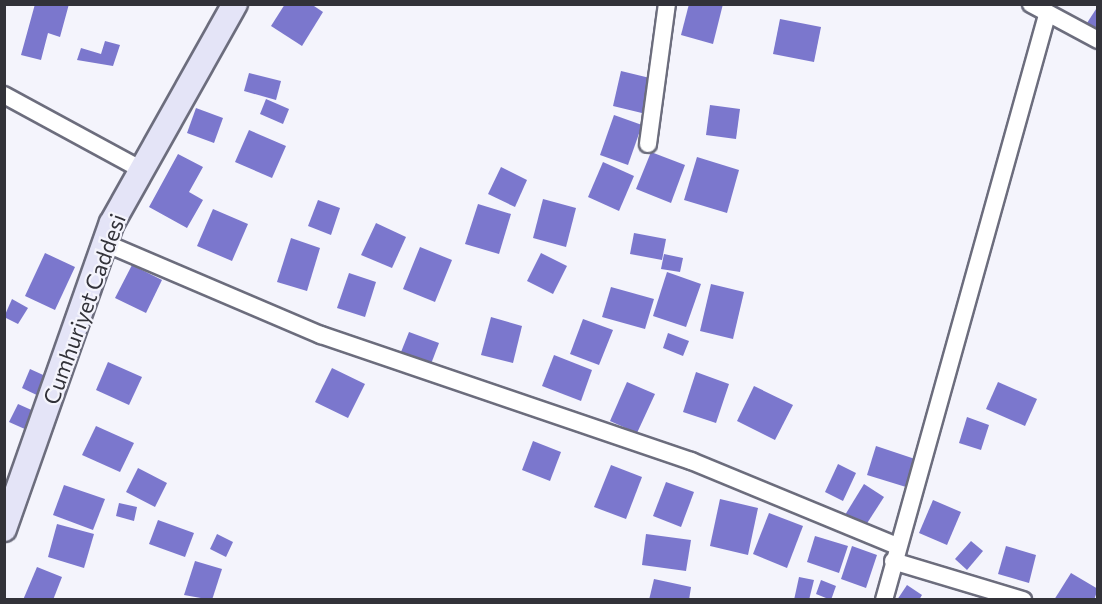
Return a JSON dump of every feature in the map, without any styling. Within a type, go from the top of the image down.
[{"type":"street","name":"Cumhuriyet Caddesi","points":[[4,529],[105,243],[142,170],[235,4]]},
{"type":"street","points":[[648,144],[667,4]]},
{"type":"street","points":[[1031,4],[1047,15],[1098,40]]},
{"type":"street","points":[[884,600],[1047,15]]},
{"type":"street","points":[[4,95],[142,170]]},
{"type":"street","points":[[105,243],[321,335],[691,461],[895,554],[1023,600]]},
{"type":"building","points":[[35,4],[69,4],[60,37],[48,33],[41,60],[21,55]]},
{"type":"building","points":[[285,4],[311,4],[323,12],[302,46],[271,26]]},
{"type":"building","points":[[689,4],[723,4],[713,44],[681,35]]},
{"type":"building","points":[[1098,6],[1098,29],[1087,23]]},
{"type":"building","points":[[780,19],[821,27],[814,62],[773,54]]},
{"type":"building","points":[[105,41],[120,45],[113,66],[77,60],[81,48],[101,54]]},
{"type":"building","points":[[621,71],[654,79],[646,114],[613,106]]},
{"type":"building","points":[[249,73],[281,81],[276,100],[244,91]]},
{"type":"building","points":[[266,99],[289,109],[283,124],[260,114]]},
{"type":"building","points":[[710,105],[740,109],[736,139],[706,135]]},
{"type":"building","points":[[196,108],[223,118],[214,143],[187,133]]},
{"type":"building","points":[[614,115],[642,125],[628,165],[600,155]]},
{"type":"building","points":[[249,130],[286,146],[272,178],[235,162]]},
{"type":"building","points":[[651,152],[685,165],[671,203],[636,189]]},
{"type":"building","points":[[178,154],[203,167],[189,192],[203,200],[187,228],[149,207]]},
{"type":"building","points":[[697,157],[739,170],[727,213],[684,200]]},
{"type":"building","points":[[603,162],[634,176],[619,211],[588,197]]},
{"type":"building","points":[[501,167],[527,180],[515,207],[488,194]]},
{"type":"building","points":[[543,199],[576,208],[566,247],[533,238]]},
{"type":"building","points":[[318,200],[340,208],[331,235],[308,226]]},
{"type":"building","points":[[478,204],[511,214],[499,254],[465,244]]},
{"type":"building","points":[[213,209],[248,224],[232,261],[197,246]]},
{"type":"building","points":[[376,223],[406,237],[392,268],[361,255]]},
{"type":"building","points":[[634,233],[666,239],[662,260],[630,254]]},
{"type":"building","points":[[291,238],[320,248],[307,291],[277,282]]},
{"type":"building","points":[[420,247],[452,260],[435,302],[403,289]]},
{"type":"building","points":[[45,253],[75,267],[55,310],[25,296]]},
{"type":"building","points":[[541,253],[567,266],[553,294],[527,281]]},
{"type":"building","points":[[664,254],[683,258],[680,272],[661,269]]},
{"type":"building","points":[[132,265],[162,280],[146,313],[115,298]]},
{"type":"building","points":[[667,272],[701,284],[686,327],[653,316]]},
{"type":"building","points":[[349,273],[376,282],[365,317],[337,308]]},
{"type":"building","points":[[711,284],[744,292],[733,339],[700,331]]},
{"type":"building","points":[[611,287],[654,299],[645,329],[602,317]]},
{"type":"building","points":[[12,299],[28,308],[18,324],[4,317]]},
{"type":"building","points":[[491,317],[522,326],[513,363],[481,355]]},
{"type":"building","points":[[583,319],[613,330],[599,365],[570,354]]},
{"type":"building","points":[[409,332],[439,343],[431,364],[401,352]]},
{"type":"building","points":[[668,333],[689,341],[683,356],[663,348]]},
{"type":"building","points":[[554,355],[592,370],[581,401],[542,386]]},
{"type":"building","points":[[108,362],[142,377],[129,405],[96,390]]},
{"type":"building","points":[[332,368],[365,384],[348,418],[315,402]]},
{"type":"building","points":[[30,369],[52,379],[43,398],[22,388]]},
{"type":"building","points":[[696,372],[729,384],[716,423],[683,412]]},
{"type":"building","points":[[627,382],[655,394],[637,433],[610,421]]},
{"type":"building","points":[[998,382],[1037,399],[1025,426],[986,409]]},
{"type":"building","points":[[754,386],[793,405],[775,440],[737,421]]},
{"type":"building","points":[[18,404],[36,412],[27,430],[9,422]]},
{"type":"building","points":[[967,417],[989,425],[981,450],[959,443]]},
{"type":"building","points":[[96,426],[134,443],[120,472],[82,455]]},
{"type":"building","points":[[533,441],[561,452],[550,481],[522,470]]},
{"type":"building","points":[[876,446],[915,459],[906,487],[867,475]]},
{"type":"building","points":[[838,464],[856,473],[843,501],[825,492]]},
{"type":"building","points":[[611,465],[642,477],[626,519],[594,507]]},
{"type":"building","points":[[138,468],[167,483],[155,507],[126,492]]},
{"type":"building","points":[[666,482],[694,492],[681,527],[653,516]]},
{"type":"building","points":[[864,484],[884,497],[864,528],[845,515]]},
{"type":"building","points":[[64,485],[105,499],[93,530],[53,515]]},
{"type":"building","points":[[720,499],[758,508],[748,555],[710,546]]},
{"type":"building","points":[[933,500],[961,512],[947,545],[919,533]]},
{"type":"building","points":[[119,503],[137,507],[134,521],[116,516]]},
{"type":"building","points":[[769,513],[803,526],[787,568],[753,554]]},
{"type":"building","points":[[158,520],[194,533],[185,557],[149,544]]},
{"type":"building","points":[[57,524],[94,534],[84,568],[48,557]]},
{"type":"building","points":[[217,534],[233,542],[226,557],[210,549]]},
{"type":"building","points":[[646,534],[691,540],[686,571],[642,565]]},
{"type":"building","points":[[815,536],[848,546],[839,573],[807,562]]},
{"type":"building","points":[[971,541],[983,551],[967,570],[955,559]]},
{"type":"building","points":[[852,546],[877,555],[866,588],[841,579]]},
{"type":"building","points":[[1006,546],[1036,555],[1029,583],[998,574]]},
{"type":"building","points":[[195,561],[222,569],[212,600],[184,595]]},
{"type":"building","points":[[37,567],[62,577],[53,600],[23,600]]},
{"type":"building","points":[[1071,573],[1098,589],[1094,600],[1054,600]]},
{"type":"building","points":[[799,577],[814,580],[809,600],[794,600]]},
{"type":"building","points":[[654,579],[691,587],[689,600],[649,600]]},
{"type":"building","points":[[821,580],[836,586],[831,600],[816,594]]},
{"type":"building","points":[[907,585],[922,595],[919,600],[897,600]]}]
